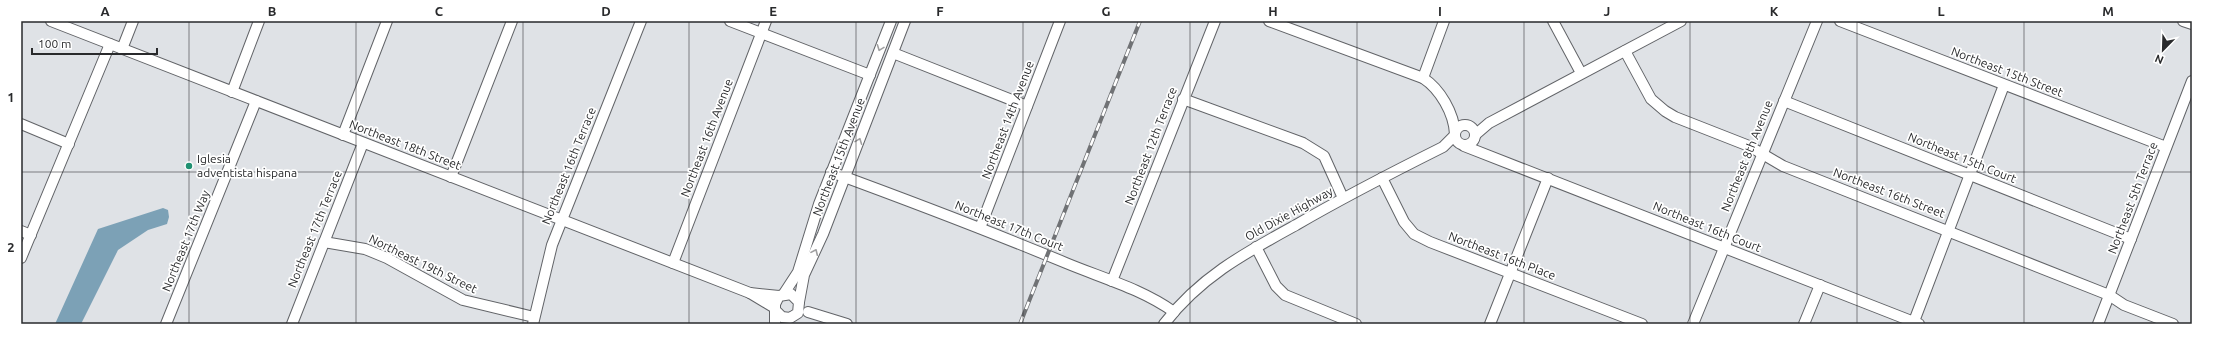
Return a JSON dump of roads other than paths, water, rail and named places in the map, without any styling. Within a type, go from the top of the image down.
[{"type":"street","name":"Northeast 18th Street","points":[[51,21],[673,263],[750,294],[776,310]]},
{"type":"street","points":[[122,49],[133,21]]},
{"type":"street","points":[[232,92],[259,21]]},
{"type":"street","points":[[343,135],[387,21]]},
{"type":"street","points":[[451,177],[512,21]]},
{"type":"street","name":"Northeast 16th Terrace","points":[[533,321],[552,245],[641,21]]},
{"type":"street","points":[[730,21],[870,75]]},
{"type":"street","name":"Northeast 16th Avenue","points":[[673,263],[766,21]]},
{"type":"street","name":"Northeast 15th Avenue","points":[[781,296],[798,272],[811,227],[831,172],[891,21]]},
{"type":"street","name":"Northeast 15th Avenue","points":[[800,303],[804,275],[905,21]]},
{"type":"street","name":"Northeast 14th Avenue","points":[[980,228],[1060,21]]},
{"type":"street","name":"Northeast 12th Terrace","points":[[1112,281],[1215,21]]},
{"type":"street","name":"Northeast 16th Court","points":[[1269,21],[1423,78],[1434,85],[1451,115],[1458,140],[1485,153],[1915,323]]},
{"type":"street","points":[[1423,78],[1444,21]]},
{"type":"street","points":[[1553,21],[1581,74]]},
{"type":"street","points":[[1470,131],[1470,144],[1458,140],[1457,128],[1470,131],[1489,123],[1681,21]]},
{"type":"street","name":"Northeast 8th Avenue","points":[[1693,324],[1817,21]]},
{"type":"street","name":"Northeast 15th Street","points":[[1840,21],[2166,147]]},
{"type":"street","points":[[2183,21],[2192,24]]},
{"type":"street","points":[[21,258],[26,233],[69,144],[110,44]]},
{"type":"street","name":"Northeast 16th Street","points":[[1625,51],[1651,99],[1665,112],[1675,117],[1750,146],[1783,166],[2110,295],[2124,305],[2173,324]]},
{"type":"street","points":[[893,53],[1027,106]]},
{"type":"street","name":"Northeast 5th Terrace","points":[[2098,324],[2192,81]]},
{"type":"street","points":[[1915,323],[1948,230],[1971,175],[2004,85]]},
{"type":"street","points":[[1183,99],[1303,143],[1324,156],[1343,198]]},
{"type":"street","name":"Northeast 17th Way","points":[[166,324],[256,101]]},
{"type":"street","name":"Northeast 15th Court","points":[[1784,101],[2131,239]]},
{"type":"street","name":"Northeast 16th Court","points":[[1451,115],[1470,131],[1476,144],[1485,153]]},
{"type":"street","points":[[21,124],[69,144]]},
{"type":"street","name":"Old Dixie Highway","points":[[1164,324],[1197,288],[1223,267],[1343,198],[1458,140]]},
{"type":"street","name":"Northeast 17th Terrace","points":[[292,324],[363,143]]},
{"type":"street","name":"Northeast 17th Court","points":[[831,172],[980,228],[1112,281],[1153,298],[1174,312]]},
{"type":"street","name":"Northeast 16th Place","points":[[1382,178],[1404,222],[1414,234],[1430,242],[1642,324]]},
{"type":"street","points":[[1490,324],[1548,178]]},
{"type":"street","name":"Northeast 19th Street","points":[[324,242],[365,249],[387,258],[463,300],[533,321]]},
{"type":"street","points":[[1256,247],[1276,286],[1285,295],[1356,324]]},
{"type":"street","points":[[1804,324],[1820,285]]},
{"type":"street","name":"Northeast 18th Street","points":[[750,294],[781,296]]},
{"type":"street","points":[[776,324],[776,310],[781,296],[791,294],[808,312],[847,324]]},
{"type":"street","points":[[790,320],[798,313],[800,303]]},
{"type":"street","points":[[776,310],[782,317],[790,320],[808,312]]},
{"type":"water","points":[[163,208],[168,210],[169,217],[167,224],[148,230],[118,250],[81,324],[55,324],[98,229]]},
{"type":"railway","points":[[1020,324],[1140,21]]},
{"type":"place","name":"Iglesia adventista hispana","points":[[189,166]]}]
